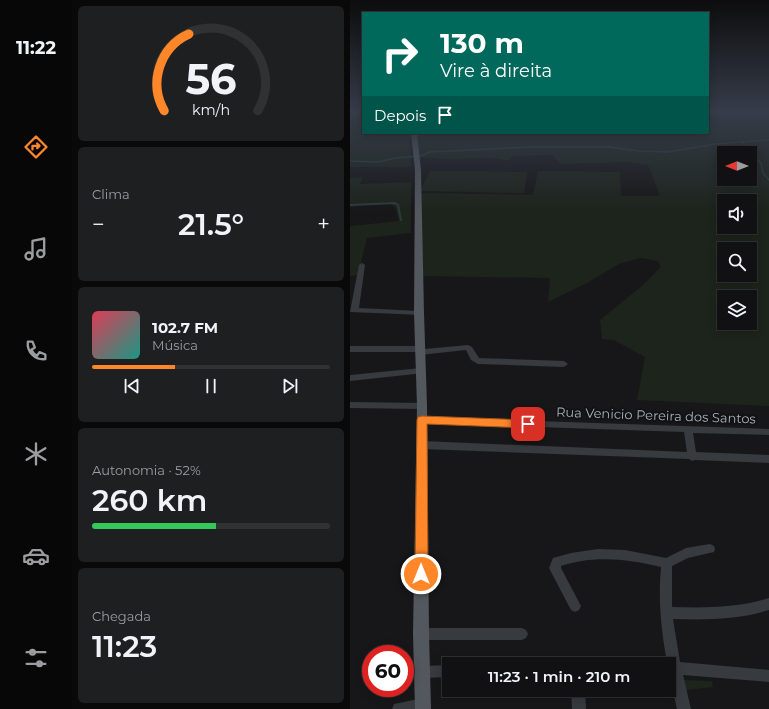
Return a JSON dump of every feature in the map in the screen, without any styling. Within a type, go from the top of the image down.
[{"type":"main road","points":[[415,145],[418,170],[419,313],[422,406],[421,634],[423,707]]},
{"type":"street","points":[[362,265],[353,310],[419,313]]},
{"type":"street","points":[[350,349],[420,351],[468,347],[473,357],[478,361],[564,364]]},
{"type":"street","points":[[350,378],[421,371]]},
{"type":"street","points":[[350,405],[422,406]]},
{"type":"street","name":"Rua Venicio Pereira dos Santos","points":[[422,420],[769,432]]},
{"type":"street","points":[[688,430],[692,457]]},
{"type":"street","points":[[422,444],[769,460]]},
{"type":"street","points":[[575,606],[555,568],[556,562],[587,554],[606,553],[627,554],[667,563],[686,553],[710,549]]},
{"type":"street","points":[[667,563],[665,580],[671,657]]},
{"type":"street","points":[[667,613],[732,613],[754,610],[769,604]]},
{"type":"street","points":[[421,634],[522,634]]},
{"type":"street","points":[[676,667],[769,676]]},
{"type":"street","points":[[422,672],[442,671]]},
{"type":"street","points":[[676,681],[684,709]]},
{"type":"street","points":[[578,697],[579,709]]},
{"type":"street","points":[[399,709],[423,707]]},
{"type":"shaded area","points":[[350,145],[410,145],[411,167],[350,167]]},
{"type":"shaded area","points":[[417,145],[769,145],[769,406],[637,400],[645,357],[614,340],[602,339],[600,320],[643,285],[661,267],[658,261],[641,258],[619,264],[587,283],[548,302],[550,278],[422,276],[419,193],[533,195],[538,171],[620,172],[621,196],[660,196],[648,165],[628,162],[560,164],[553,155],[513,156],[509,161],[487,158],[418,158]]},
{"type":"shaded area","points":[[430,171],[527,172],[524,193],[420,191]]},
{"type":"shaded area","points":[[363,177],[360,184],[411,182],[411,233],[367,238],[358,275],[350,276],[350,226],[399,221],[395,207],[390,203],[350,207],[350,178]]},
{"type":"shaded area","points":[[684,680],[712,681],[713,687],[686,690]]},
{"type":"waterway","points":[[350,161],[378,162],[395,158],[421,156],[430,152],[529,147],[609,147],[638,151],[668,152],[709,145]]},
{"type":"waterway","points":[[745,145],[761,163],[763,173],[769,180]]},
{"type":"waterway","points":[[350,205],[395,203],[398,205],[401,220]]},
{"type":"route","points":[[421,574],[422,420],[528,424]]}]
